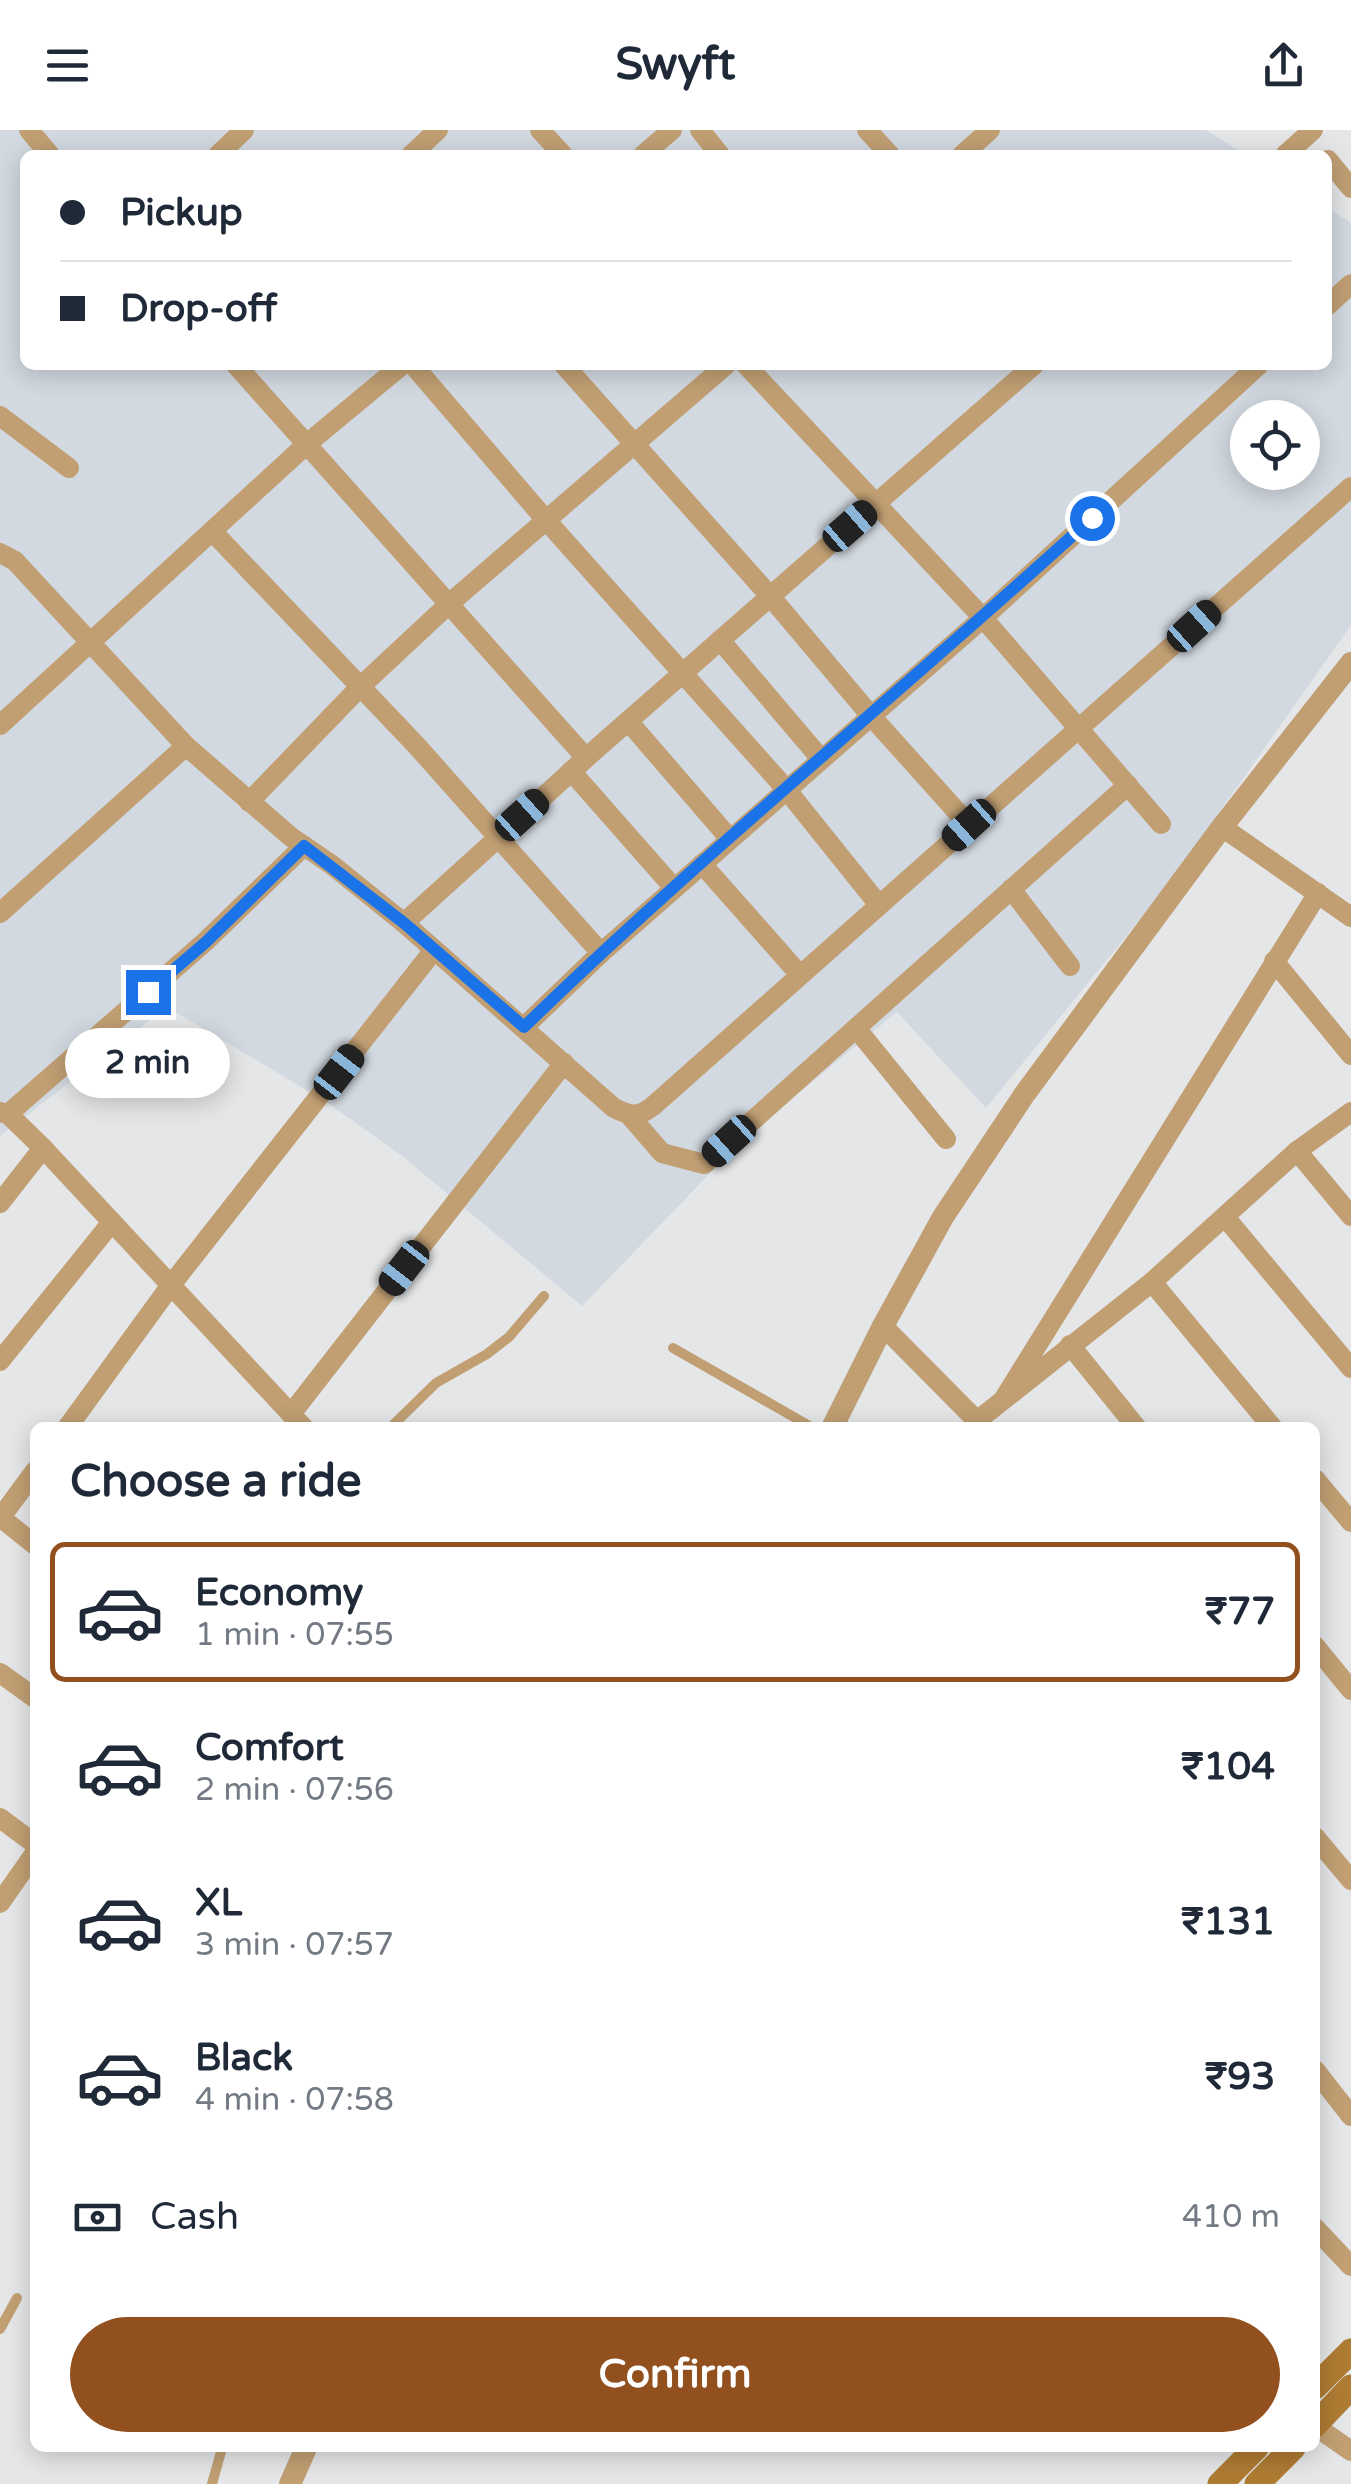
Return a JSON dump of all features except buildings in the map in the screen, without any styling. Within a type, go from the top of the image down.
[{"type":"main road","points":[[1320,2383],[1351,2350]]},
{"type":"main road","points":[[1320,2420],[1351,2387]]},
{"type":"main road","points":[[1220,2484],[1252,2452]]},
{"type":"main road","points":[[1258,2484],[1289,2452]]},
{"type":"street","points":[[29,130],[46,150]]},
{"type":"street","points":[[223,150],[244,130]]},
{"type":"street","points":[[416,150],[438,130]]},
{"type":"street","points":[[540,130],[558,150]]},
{"type":"street","points":[[649,150],[672,130]]},
{"type":"street","points":[[700,130],[716,150]]},
{"type":"street","points":[[867,130],[885,150]]},
{"type":"street","points":[[968,150],[990,130]]},
{"type":"street","points":[[1291,150],[1310,133]]},
{"type":"street","points":[[1332,166],[1351,188]]},
{"type":"street","points":[[241,370],[450,602],[674,888]]},
{"type":"street","points":[[0,725],[308,443],[396,370]]},
{"type":"street","points":[[417,370],[786,788],[879,905]]},
{"type":"street","points":[[568,370],[969,825]]},
{"type":"street","points":[[249,802],[360,687],[450,602],[720,370]]},
{"type":"street","points":[[751,370],[983,618],[1162,824]]},
{"type":"street","points":[[404,923],[1028,370]]},
{"type":"street","points":[[524,1027],[601,952],[983,618],[1251,370]]},
{"type":"street","points":[[0,416],[68,468]]},
{"type":"street","points":[[630,1116],[643,1114],[653,1106],[1351,488]]},
{"type":"street","points":[[212,530],[416,746],[601,952]]},
{"type":"street","points":[[0,553],[15,562],[186,746],[249,802],[404,923],[614,1108],[630,1116],[662,1153],[704,1164],[1128,785]]},
{"type":"street","points":[[720,640],[821,758]]},
{"type":"street","points":[[835,1422],[943,1216],[1024,1094],[1351,662]]},
{"type":"street","points":[[628,721],[730,839]]},
{"type":"street","points":[[0,913],[186,746]]},
{"type":"street","points":[[1222,828],[1351,917]]},
{"type":"street","points":[[304,846],[206,942],[4,1114],[43,1148],[297,1421],[564,1063]]},
{"type":"street","points":[[702,864],[800,975]]},
{"type":"street","points":[[1011,889],[1070,966]]},
{"type":"street","points":[[1005,1397],[1318,893]]},
{"type":"street","points":[[71,1422],[171,1285],[434,950]]},
{"type":"street","points":[[1274,961],[1351,1055]]},
{"type":"street","points":[[856,1028],[946,1138]]},
{"type":"street","points":[[983,1422],[1005,1397],[1152,1282],[1297,1151],[1351,1112]]},
{"type":"street","points":[[0,1204],[43,1148]]},
{"type":"street","points":[[1297,1151],[1351,1216]]},
{"type":"street","points":[[1225,1216],[1351,1368]]},
{"type":"street","points":[[0,1360],[112,1222]]},
{"type":"street","points":[[1152,1282],[1268,1422]]},
{"type":"street","points":[[883,1326],[979,1422]]},
{"type":"street","points":[[1070,1345],[1132,1422]]},
{"type":"street","points":[[30,1478],[0,1517],[30,1540]]},
{"type":"street","points":[[1320,1485],[1351,1522]]},
{"type":"street","points":[[1320,1652],[1351,1690]]},
{"type":"street","points":[[0,1673],[30,1694]]},
{"type":"street","points":[[0,1818],[30,1840]]},
{"type":"street","points":[[1320,1843],[1351,1880]]},
{"type":"street","points":[[0,1903],[30,1860]]},
{"type":"street","points":[[1320,2076],[1351,2116]]},
{"type":"street","points":[[1320,2233],[1351,2266]]},
{"type":"street","points":[[1320,2429],[1351,2451]]},
{"type":"street","points":[[290,2484],[304,2452]]},
{"type":"lane","points":[[396,1422],[436,1383],[509,1338],[544,1296]]},
{"type":"lane","points":[[674,1348],[804,1422]]},
{"type":"lane","points":[[0,2330],[17,2298]]},
{"type":"lane","points":[[212,2484],[221,2452]]},
{"type":"shaded area","points":[[0,130],[1206,130],[1237,150],[20,150],[20,370],[1332,370],[1332,211],[1351,223],[1351,625],[1171,881],[986,1108],[897,1012],[745,1137],[582,1306],[401,1155],[325,1101],[167,1007],[0,1136]]},
{"type":"route","points":[[148,992],[206,942],[304,846],[404,923],[524,1027],[601,952],[1092,518]]}]
